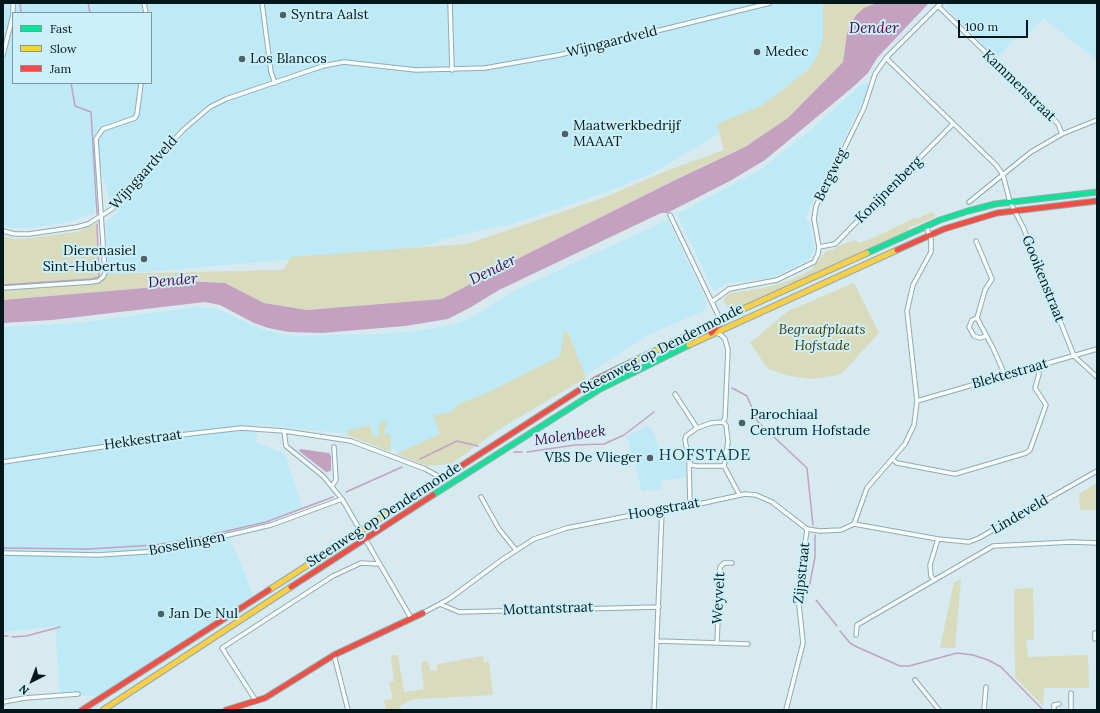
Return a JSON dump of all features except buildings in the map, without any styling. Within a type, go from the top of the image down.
[{"type":"main road","name":"Steenweg op Dendermonde","points":[[82,710],[595,380],[720,319],[926,226],[968,211],[1010,202],[1097,192]]},
{"type":"main road","name":"Steenweg op Dendermonde","points":[[103,710],[364,539],[600,388],[709,335],[929,234],[970,219],[1014,210],[1097,201]]},
{"type":"main road","points":[[720,319],[725,325],[736,323]]},
{"type":"main road","points":[[709,335],[719,324],[720,319]]},
{"type":"main road","points":[[226,710],[256,701],[334,655],[423,613]]},
{"type":"street","points":[[262,3],[271,72],[275,83]]},
{"type":"street","points":[[450,3],[452,70]]},
{"type":"street","name":"Wijngaardveld","points":[[3,231],[15,234],[29,234],[77,227],[101,217],[120,202],[183,130],[200,114],[226,99],[323,66],[344,62],[381,67],[452,70],[485,68],[522,63],[770,3]]},
{"type":"street","name":"Bergweg","points":[[819,247],[814,219],[816,206],[864,108],[875,74],[886,58],[940,4]]},
{"type":"street","name":"Kammenstraat","points":[[940,4],[1049,114],[1058,124],[1062,134]]},
{"type":"street","points":[[3,55],[12,18]]},
{"type":"street","points":[[886,58],[996,165],[1003,175]]},
{"type":"street","points":[[3,288],[98,281],[105,273],[96,139],[103,129],[135,118],[137,114],[141,84]]},
{"type":"street","points":[[969,202],[1031,152],[1062,134],[1097,120]]},
{"type":"street","name":"Konijnenberg","points":[[819,247],[832,246],[835,244],[953,124]]},
{"type":"street","name":"Gooikenstraat","points":[[1003,175],[1010,202],[1023,227],[1074,356]]},
{"type":"street","points":[[670,215],[713,301],[720,319]]},
{"type":"street","points":[[807,529],[841,530],[854,524],[867,488],[911,434],[916,415],[917,401],[908,305],[913,285],[931,252],[932,246],[926,226]]},
{"type":"street","points":[[976,241],[992,279],[985,290],[977,318],[1005,375]]},
{"type":"street","points":[[713,301],[729,289],[772,282],[810,265],[816,258],[819,247]]},
{"type":"street","points":[[977,318],[972,320],[969,327],[974,336],[980,338],[986,336]]},
{"type":"street","points":[[716,333],[725,339],[728,350],[725,418],[723,422]]},
{"type":"street","name":"Blektestraat","points":[[917,401],[1097,349]]},
{"type":"street","points":[[1074,356],[1097,377]]},
{"type":"street","points":[[892,459],[897,463],[955,474],[1026,453],[1030,450],[1046,405],[1035,388],[1039,374],[1038,366]]},
{"type":"street","points":[[675,394],[697,428]]},
{"type":"street","points":[[690,506],[689,462],[685,440],[690,432],[697,428],[716,422],[723,422]]},
{"type":"street","points":[[723,422],[726,425],[729,437],[724,466],[739,494]]},
{"type":"street","name":"Hekkestraat","points":[[3,462],[180,435],[241,428],[284,431],[351,441],[425,469],[442,478]]},
{"type":"street","points":[[284,431],[284,440],[289,449],[310,465],[332,486],[342,499],[411,618]]},
{"type":"street","points":[[332,486],[336,480],[334,448]]},
{"type":"street","points":[[689,462],[691,465],[697,466],[724,466]]},
{"type":"street","name":"Lindeveld","points":[[854,524],[938,539],[969,542],[980,538],[1097,471]]},
{"type":"street","name":"Hoogstraat","points":[[423,613],[440,604],[516,550],[540,537],[567,528],[690,506],[739,494],[753,494],[764,498],[807,529]]},
{"type":"street","points":[[480,497],[499,529],[516,550]]},
{"type":"street","name":"Bosselingen","points":[[3,553],[98,555],[160,551],[270,525],[342,499]]},
{"type":"street","points":[[654,710],[658,641],[662,510]]},
{"type":"street","name":"Zijpstraat","points":[[786,710],[803,643],[798,595],[807,529]]},
{"type":"street","points":[[934,580],[931,576],[930,565],[938,539]]},
{"type":"street","points":[[856,635],[857,625],[994,546],[1072,542],[1097,543]]},
{"type":"street","points":[[256,701],[222,648],[333,576],[361,563],[379,564]]},
{"type":"street","name":"Weyvelt","points":[[717,643],[720,567],[724,563],[732,563]]},
{"type":"street","name":"Mottantstraat","points":[[440,604],[459,612],[659,607]]},
{"type":"street","points":[[1094,628],[1096,633],[1095,639]]},
{"type":"street","name":"Weyvelt","points":[[658,641],[748,644]]},
{"type":"street","points":[[334,655],[348,710]]},
{"type":"street","points":[[915,680],[939,710]]},
{"type":"street","points":[[984,710],[986,686]]},
{"type":"street","points":[[1071,693],[1071,710]]},
{"type":"street","points":[[3,702],[25,698],[78,694]]},
{"type":"street","points":[[1054,710],[1054,705],[1059,704]]},
{"type":"shaded area","points":[[3,3],[823,3],[823,38],[818,55],[809,69],[763,105],[717,124],[721,132],[655,172],[612,190],[502,227],[501,225],[440,240],[437,243],[399,250],[108,275],[106,223],[118,212],[110,202],[101,168],[94,169],[95,213],[64,223],[29,228],[10,228],[3,225]]},
{"type":"shaded area","points":[[947,3],[1097,3],[1097,60],[1043,18],[1023,40],[1018,36],[996,59],[945,6]]},
{"type":"shaded area","points":[[862,84],[871,84],[805,218],[809,221],[814,250],[810,258],[805,262],[771,278],[727,283],[714,291],[677,214],[759,171],[811,130]]},
{"type":"shaded area","points":[[668,220],[706,301],[705,310],[650,334],[445,465],[429,465],[395,450],[348,434],[257,424],[256,442],[285,454],[302,508],[266,522],[227,531],[253,595],[97,696],[60,695],[55,626],[3,632],[3,327],[77,323],[198,307],[217,309],[261,329],[291,336],[378,334],[419,331],[451,325],[469,319],[516,290]]},
{"type":"shaded area","name":"VBS De Vlieger","points":[[648,425],[654,433],[660,454],[666,452],[668,460],[685,457],[686,477],[660,481],[661,489],[642,491],[627,437]]},
{"type":"green space","points":[[823,3],[877,3],[873,4],[847,33],[843,62],[788,118],[745,147],[672,181],[525,255],[442,300],[307,310],[264,303],[225,283],[186,281],[145,288],[3,300],[3,236],[15,239],[78,232],[97,223],[99,277],[107,274],[283,270],[291,257],[467,244],[603,198],[666,171],[724,150],[717,124],[763,105],[809,69],[818,55],[823,38]]},
{"type":"green space","points":[[931,212],[935,214],[935,217],[908,228],[909,230],[732,311],[726,306],[728,305],[724,303],[724,298],[730,293],[764,288],[788,281],[811,270],[826,251],[833,250],[840,245],[855,240],[859,243],[873,238],[914,218],[917,219]]},
{"type":"green space","name":"Begraafplaats Hofstade","points":[[854,283],[879,333],[844,371],[838,375],[809,379],[790,376],[768,369],[750,343],[788,311]]},
{"type":"green space","points":[[563,332],[568,332],[586,378],[502,427],[451,464],[426,466],[396,454],[440,434],[433,415],[452,412],[457,405],[489,392],[560,356]]},
{"type":"green space","points":[[384,421],[387,423],[383,434],[390,434],[391,452],[347,435],[347,431],[370,425],[373,437],[379,436],[378,429],[381,422]]},
{"type":"green space","points":[[1097,483],[1097,510],[1080,510],[1079,494]]},
{"type":"green space","points":[[961,579],[955,648],[940,648],[954,582]]},
{"type":"green space","points":[[1033,588],[1034,639],[1026,640],[1028,657],[1088,655],[1089,688],[1044,688],[1043,706],[1015,677],[1014,589]]},
{"type":"green space","points":[[391,655],[398,655],[404,692],[424,689],[421,662],[428,661],[430,670],[437,670],[437,664],[483,656],[484,662],[489,662],[493,695],[418,699],[408,701],[399,707],[400,710],[386,710],[384,700],[393,699],[389,682],[394,681]]},
{"type":"water","name":"Dender","points":[[877,3],[929,3],[877,58],[868,73],[765,160],[730,181],[667,213],[661,213],[499,290],[448,319],[405,326],[322,333],[289,332],[268,328],[254,323],[220,305],[205,302],[52,320],[3,323],[3,300],[145,288],[186,281],[225,283],[264,303],[307,310],[442,299],[525,255],[673,181],[745,147],[788,118],[843,62],[847,33],[856,15],[864,8]]},
{"type":"water","points":[[300,449],[329,453],[331,456],[331,471],[326,472],[299,451]]},
{"type":"waterway","points":[[20,3],[21,12]]},
{"type":"waterway","points":[[88,3],[90,12]]},
{"type":"waterway","points":[[71,84],[75,106],[91,112],[97,214]]},
{"type":"waterway","points":[[3,285],[92,279],[99,277],[97,224]]},
{"type":"waterway","points":[[732,388],[747,396],[758,422],[807,468],[813,525]]},
{"type":"waterway","name":"Molenbeek","points":[[527,452],[575,445],[604,444],[624,435],[654,412]]},
{"type":"waterway","points":[[420,459],[457,441],[478,446]]},
{"type":"waterway","name":"Molenbeek","points":[[514,452],[522,452]]},
{"type":"waterway","points":[[346,492],[402,467]]},
{"type":"waterway","points":[[3,548],[88,549],[155,545],[201,537],[266,522],[333,497]]},
{"type":"waterway","points":[[809,588],[815,557],[815,535]]},
{"type":"waterway","points":[[816,600],[837,626]]},
{"type":"waterway","points":[[12,637],[26,636],[60,627]]},
{"type":"waterway","points":[[840,631],[850,643],[900,666],[909,666],[957,653],[973,655],[988,660],[1001,667],[1043,710]]},
{"type":"waterway","points":[[3,636],[8,636]]},
{"type":"traffic: fast","points":[[867,253],[940,220],[968,211],[995,204],[1097,192]]},
{"type":"traffic: fast","points":[[433,495],[600,389],[689,345]]},
{"type":"traffic: slow","points":[[689,345],[897,250]]},
{"type":"traffic: slow","points":[[617,369],[732,314],[867,253]]},
{"type":"traffic: slow","points":[[269,590],[416,495]]},
{"type":"traffic: slow","points":[[103,710],[291,587]]},
{"type":"traffic: jam","points":[[897,250],[944,229],[997,213],[1097,201]]},
{"type":"traffic: jam","points":[[711,333],[719,324],[720,319]]},
{"type":"traffic: jam","points":[[416,495],[595,380],[617,369]]},
{"type":"traffic: jam","points":[[291,587],[433,495]]},
{"type":"traffic: jam","points":[[82,710],[269,590]]},
{"type":"traffic: jam","points":[[226,710],[265,698],[334,655],[423,613]]},
{"type":"place","name":"Syntra Aalst","points":[[283,15]]},
{"type":"place","name":"Medec","points":[[757,52]]},
{"type":"place","name":"Los Blancos","points":[[242,59]]},
{"type":"place","name":"Maatwerkbedrijf MAAAT","points":[[565,134]]},
{"type":"place","name":"Dierenasiel Sint-Hubertus","points":[[144,259]]},
{"type":"place","name":"Parochiaal Centrum Hofstade","points":[[742,423]]},
{"type":"place","name":"VBS De Vlieger","points":[[650,458]]},
{"type":"place","name":"Jan De Nul","points":[[161,614]]},
{"type":"district","name":"HOFSTADE","points":[[705,455]]}]
